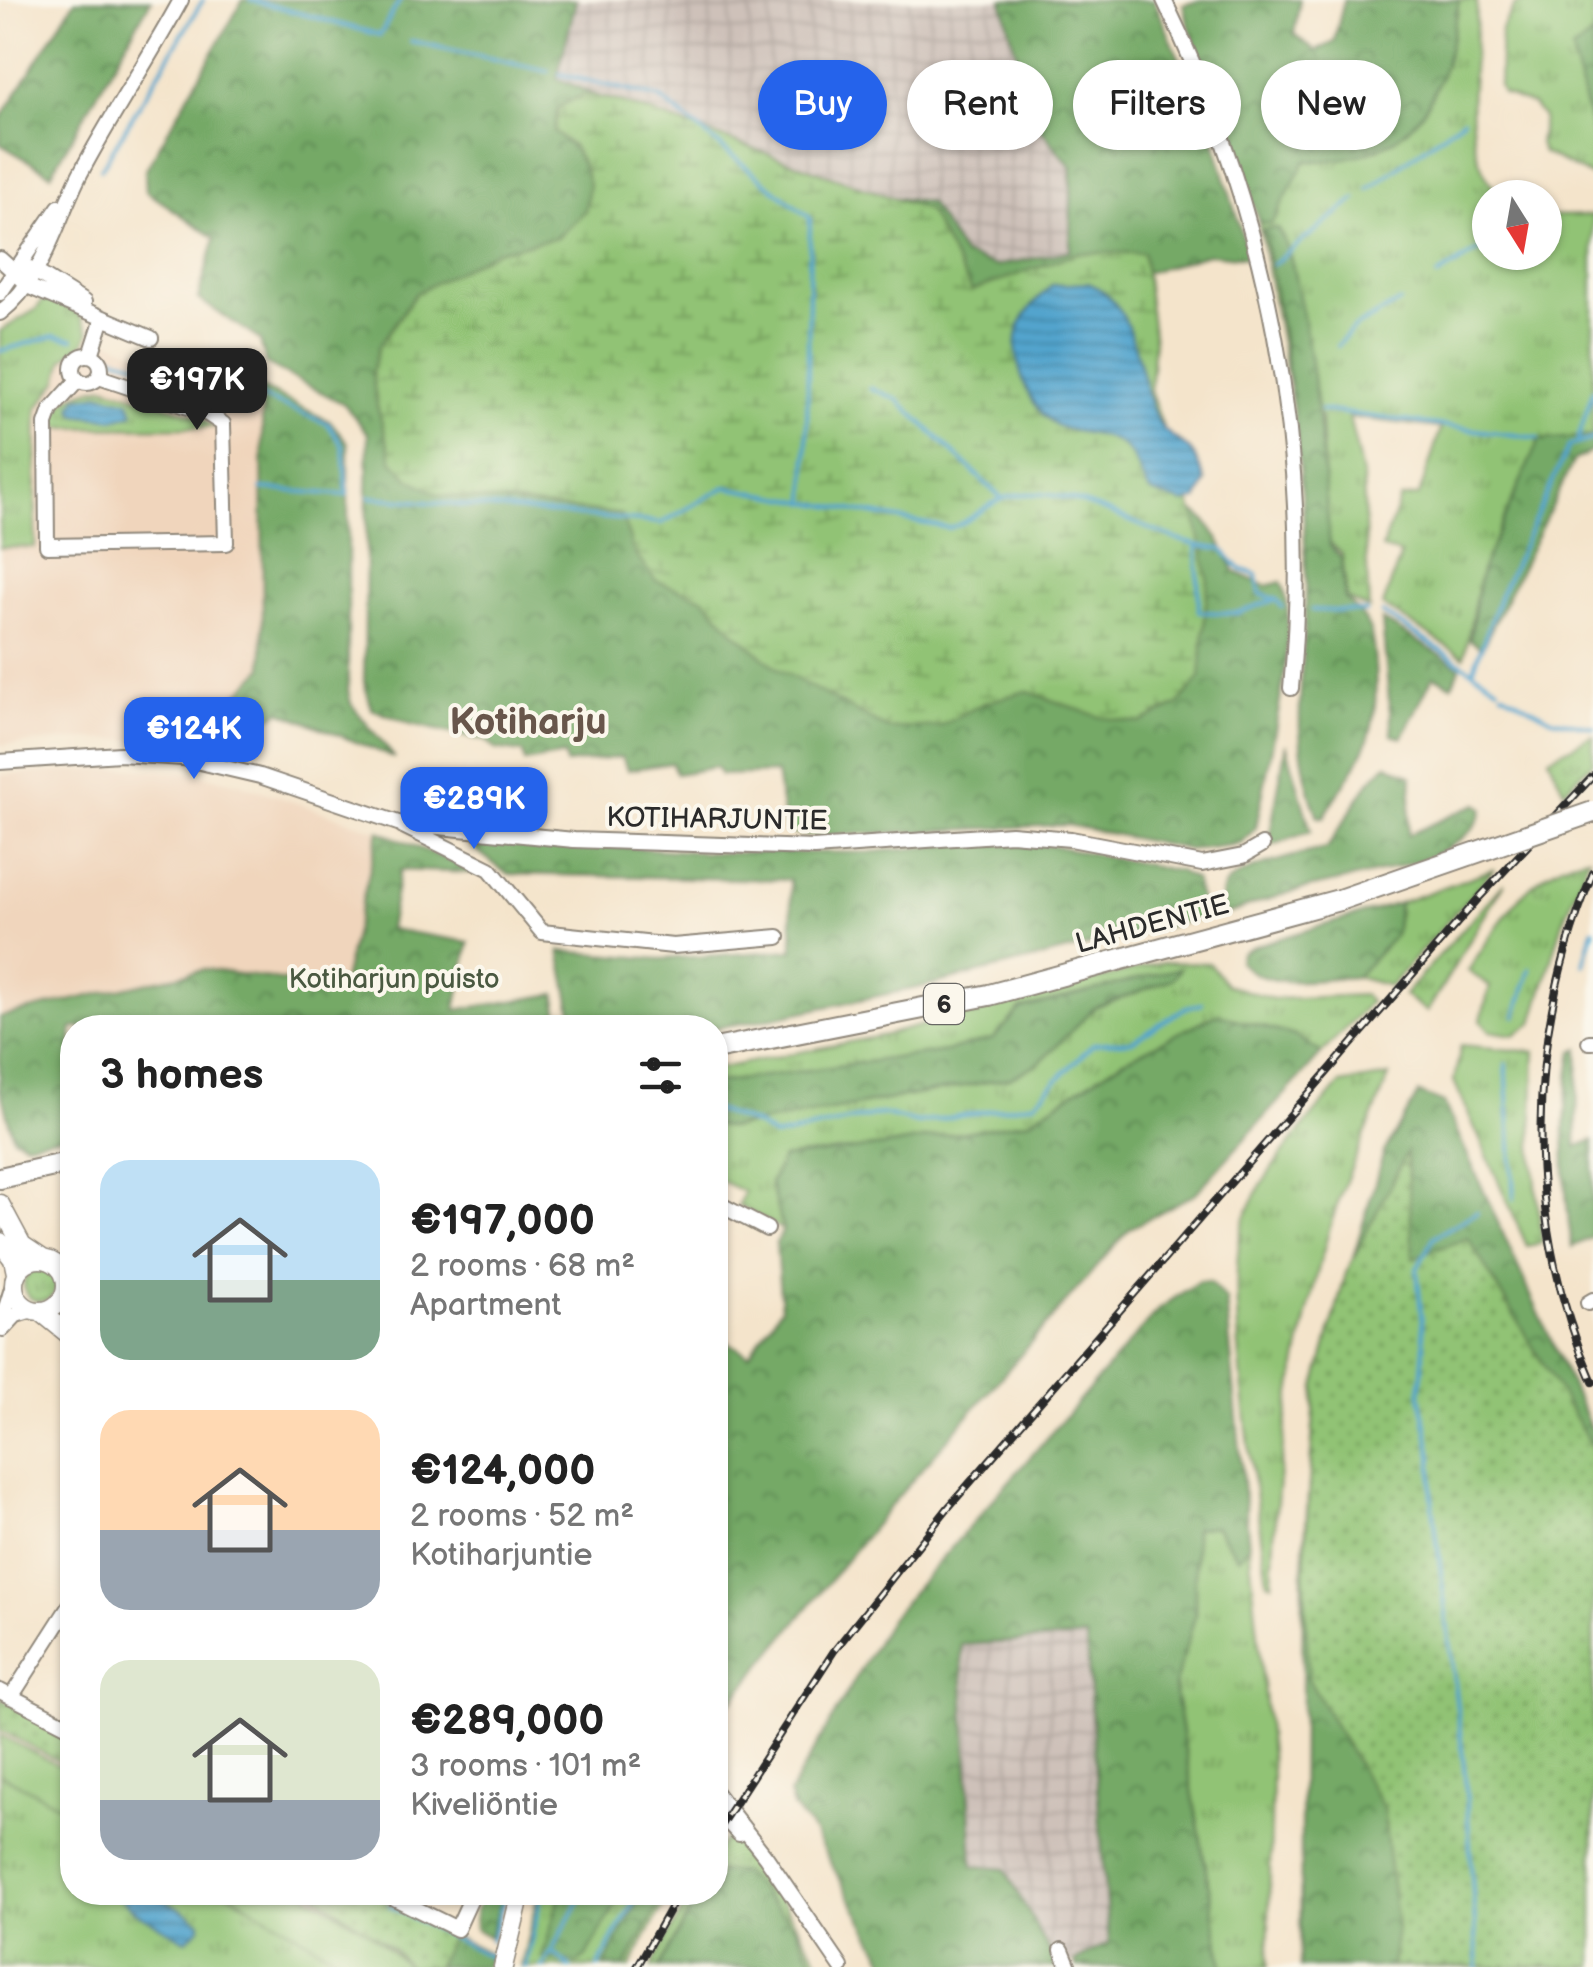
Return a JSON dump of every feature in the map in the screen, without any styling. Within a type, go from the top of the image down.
[{"type":"highway","name":"LAHDENTIE","points":[[728,1046],[989,995],[1170,948],[1339,900],[1593,812]]},
{"type":"highway","points":[[0,1178],[60,1164]]},
{"type":"main road","points":[[0,1204],[22,1245],[60,1268]]},
{"type":"main road","points":[[0,1242],[13,1259],[18,1300],[60,1328]]},
{"type":"main road","points":[[14,1279],[28,1261],[43,1258]]},
{"type":"main road","points":[[36,1311],[60,1299]]},
{"type":"main road","points":[[502,1967],[518,1905]]},
{"type":"street","points":[[0,293],[17,268],[56,236],[79,176],[181,0]]},
{"type":"street","points":[[1164,0],[1241,186],[1268,302],[1293,495],[1291,688]]},
{"type":"street","points":[[0,313],[17,268]]},
{"type":"street","points":[[17,268],[103,318],[151,338]]},
{"type":"street","points":[[92,355],[103,318]]},
{"type":"street","points":[[92,355],[101,365],[99,377]]},
{"type":"street","points":[[78,380],[51,410],[46,424],[48,546],[226,542],[223,424],[206,413],[99,377],[89,383],[78,380],[72,370],[75,361],[92,355]]},
{"type":"street","name":"KOTIHARJUNTIE","points":[[0,762],[120,754],[183,758],[260,776],[398,823],[702,847],[814,848],[1040,835],[1202,864],[1243,856],[1262,846]]},
{"type":"street","points":[[398,823],[490,868],[542,932],[673,946],[778,937]]},
{"type":"street","points":[[728,1209],[766,1229]]},
{"type":"street","points":[[0,1331],[14,1279]]},
{"type":"street","points":[[0,1331],[16,1315],[36,1311]]},
{"type":"street","points":[[60,1619],[6,1694],[60,1722]]},
{"type":"street","points":[[728,1810],[841,1967]]},
{"type":"street","points":[[728,1823],[809,1920]]},
{"type":"street","points":[[408,1905],[456,1929],[468,1905]]},
{"type":"street","points":[[1062,1950],[1069,1967]]},
{"type":"shaded area","points":[[576,0],[1027,0],[1043,60],[907,60],[907,150],[1053,150],[1053,97],[1072,168],[1070,252],[996,266],[963,255],[929,203],[790,182],[557,78]]},
{"type":"shaded area","points":[[59,321],[261,401],[263,668],[192,741],[85,739],[0,745],[0,346]]},
{"type":"shaded area","points":[[132,768],[185,771],[238,783],[379,831],[341,989],[205,969],[0,1017],[0,775]]},
{"type":"shaded area","points":[[1087,1637],[1109,1943],[1065,1967],[1031,1967],[977,1936],[961,1645]]},
{"type":"green space","points":[[75,0],[151,0],[51,174],[0,144],[0,120]]},
{"type":"green space","points":[[243,0],[576,0],[557,78],[790,182],[929,203],[963,255],[996,266],[1070,251],[1072,168],[1053,144],[1053,60],[1018,60],[1002,0],[1154,0],[1180,60],[1073,60],[1073,150],[1217,150],[1249,258],[1208,254],[1149,272],[1106,271],[1150,492],[1183,504],[1204,519],[1235,572],[1266,586],[1281,582],[1287,602],[1285,664],[1256,828],[1240,844],[1191,850],[1068,825],[806,836],[786,832],[776,773],[721,775],[716,767],[676,774],[672,763],[627,770],[622,757],[566,764],[564,755],[525,762],[523,753],[495,749],[486,741],[411,724],[372,709],[364,682],[368,434],[344,404],[266,364],[260,340],[198,299],[215,238],[146,191],[145,171]]},
{"type":"green space","points":[[1201,0],[1300,0],[1294,34],[1316,51],[1334,42],[1344,0],[1459,0],[1444,67],[1433,94],[1418,118],[1401,134],[1401,60],[1261,60],[1261,150],[1374,150],[1343,158],[1305,161],[1271,224],[1259,222],[1239,163],[1241,60],[1200,60],[1183,5]]},
{"type":"green space","points":[[1459,0],[1477,0],[1471,104],[1478,156],[1489,180],[1472,180],[1472,270],[1562,270],[1562,216],[1593,215],[1593,436],[1576,440],[1481,571],[1464,657],[1383,606],[1401,554],[1382,549],[1400,499],[1419,496],[1441,428],[1349,417],[1363,479],[1369,609],[1347,599],[1342,554],[1326,539],[1321,416],[1294,414],[1258,219],[1295,150],[1401,150],[1401,60],[1392,60]]},
{"type":"green space","points":[[1530,0],[1593,0],[1593,177],[1543,153],[1539,144],[1543,117],[1532,105],[1502,93],[1499,86],[1501,29],[1515,5]]},
{"type":"green space","points":[[1593,34],[1593,136],[1572,51]]},
{"type":"green space","points":[[585,94],[618,101],[927,210],[972,291],[1077,253],[1143,253],[1154,342],[1150,391],[1196,520],[1208,578],[1200,678],[1178,705],[1140,723],[1100,717],[1026,691],[984,703],[940,726],[888,729],[778,669],[734,632],[704,598],[656,581],[634,553],[622,515],[440,495],[410,479],[392,460],[377,405],[372,372],[379,346],[416,293],[496,251],[558,237],[585,211],[589,184],[583,166],[573,147],[554,132],[558,107]]},
{"type":"green space","points":[[1277,228],[1292,263],[1306,331],[1330,546],[1341,558],[1345,599],[1365,621],[1374,655],[1376,691],[1371,730],[1358,762],[1324,817],[1318,817],[1302,755],[1300,697],[1306,576],[1302,488],[1286,358],[1263,229]]},
{"type":"green space","points":[[45,298],[78,312],[89,332],[85,342],[64,359],[58,381],[37,409],[35,547],[0,548],[0,331],[35,310]]},
{"type":"green space","points":[[104,386],[199,416],[214,427],[52,428],[59,409],[70,398]]},
{"type":"green space","points":[[262,388],[331,422],[348,443],[348,690],[351,704],[395,758],[280,711],[235,745],[192,741],[263,668]]},
{"type":"green space","points":[[1593,436],[1593,451],[1574,460],[1482,648],[1470,640],[1481,571],[1539,440]]},
{"type":"green space","points":[[1382,620],[1460,667],[1452,685],[1433,676],[1402,738],[1392,734]]},
{"type":"green space","points":[[1593,735],[1593,762],[1564,791],[1549,758]]},
{"type":"green space","points":[[1286,744],[1311,831],[1271,846],[1270,834]]},
{"type":"green space","points":[[1387,764],[1412,776],[1408,835],[1477,804],[1483,808],[1474,827],[1456,842],[1404,866],[1298,890],[1224,915],[1221,893],[1227,883],[1269,863],[1327,848],[1369,782]]},
{"type":"green space","name":"Kotiharjun puisto","points":[[379,831],[479,873],[400,870],[389,929],[469,942],[456,1010],[556,994],[559,1015],[60,1015],[60,1136],[26,1143],[13,1137],[0,1089],[0,1017],[205,969],[341,989]]},
{"type":"green space","points":[[473,839],[715,853],[871,852],[970,843],[1055,846],[1178,871],[1195,880],[1205,917],[926,986],[728,1026],[728,1015],[573,1015],[560,951],[661,959],[793,950],[790,880],[507,874],[472,847]]},
{"type":"green space","points":[[1589,857],[1563,922],[1533,1023],[1514,1035],[1490,1031],[1481,1020],[1490,986],[1468,971],[1504,917],[1533,884],[1568,862]]},
{"type":"green space","points":[[1494,869],[1390,986],[1356,977],[1395,935],[1399,903]]},
{"type":"green space","points":[[1504,883],[1427,1012],[1404,995]]},
{"type":"green space","points":[[1399,903],[1395,935],[1356,977],[1278,980],[1250,971],[1239,961],[1241,953],[1254,946]]},
{"type":"green space","points":[[1163,962],[1209,963],[1227,985],[1273,999],[1364,995],[1370,1002],[1322,1053],[1295,1036],[1217,1014],[1124,1060],[1029,1121],[884,1146],[784,1158],[770,1183],[783,1230],[738,1205],[744,1192],[728,1184],[728,1127],[1009,1078],[1039,1063],[1094,1008],[1173,979],[1021,1009],[993,1039],[946,1051],[728,1081],[728,1066],[885,1035]]},
{"type":"green space","points":[[1180,968],[1173,979],[1094,1008],[1039,1063],[1009,1078],[728,1128],[728,1081],[946,1051],[993,1039],[1021,1009]]},
{"type":"green space","points":[[1217,1014],[1295,1036],[1322,1053],[1196,1193],[1129,1229],[885,1512],[728,1704],[728,1342],[749,1355],[781,1308],[776,1243],[783,1230],[770,1183],[783,1158],[884,1146],[1029,1121],[1124,1060]]},
{"type":"green space","points":[[1461,1045],[1535,1052],[1532,1145],[1542,1243],[1527,1246],[1454,1081]]},
{"type":"green space","points":[[1579,1049],[1576,1147],[1593,1140],[1593,1237],[1572,1247],[1566,1198],[1565,1125],[1573,1051]]},
{"type":"green space","points":[[1389,1076],[1336,1208],[1307,1316],[1283,1447],[1272,1583],[1267,1582],[1238,1338],[1239,1245],[1246,1215],[1276,1162],[1340,1084]]},
{"type":"green space","points":[[1419,1093],[1444,1103],[1593,1433],[1593,1967],[1300,1967],[1303,1569],[1316,1384],[1384,1152]]},
{"type":"green space","points":[[1407,1152],[1413,1258],[1468,1238],[1593,1448],[1593,1967],[1392,1967],[1397,1928],[1383,1808],[1309,1681],[1304,1569],[1316,1384],[1346,1273]]},
{"type":"green space","points":[[40,1269],[51,1274],[56,1285],[51,1296],[40,1301],[29,1296],[24,1285],[29,1274]]},
{"type":"green space","points":[[1199,1281],[1210,1282],[1226,1300],[1249,1546],[1239,1558],[1215,1526],[1195,1528],[1195,1616],[1174,1687],[1223,1967],[1076,1967],[1075,1961],[1109,1943],[1086,1637],[961,1645],[973,1866],[1005,1869],[1058,1967],[889,1967],[811,1828],[794,1809],[789,1794],[891,1617],[1159,1309]]},
{"type":"green space","points":[[1215,1526],[1238,1557],[1249,1546],[1272,1773],[1268,1967],[1223,1967],[1174,1687],[1195,1616],[1195,1528]]},
{"type":"green space","points":[[0,1698],[60,1730],[60,1762],[0,1730]]},
{"type":"green space","points":[[0,1735],[60,1766],[60,1806],[0,1774]]},
{"type":"green space","points":[[0,1774],[60,1806],[60,1905],[248,1905],[353,1967],[0,1967]]},
{"type":"green space","points":[[728,1835],[783,1903],[823,1967],[651,1967],[685,1905],[728,1905]]},
{"type":"green space","points":[[728,1871],[743,1872],[796,1928],[816,1967],[659,1967],[693,1905],[728,1905]]},
{"type":"green space","points":[[248,1905],[325,1905],[368,1931],[409,1967],[353,1967]]},
{"type":"green space","points":[[330,1905],[393,1905],[452,1935],[436,1967],[409,1967],[393,1949]]},
{"type":"green space","points":[[478,1905],[501,1905],[489,1937],[475,1929]]},
{"type":"green space","points":[[535,1905],[664,1905],[630,1967],[521,1967]]},
{"type":"green space","points":[[557,1905],[615,1905],[587,1956],[577,1963],[542,1958]]},
{"type":"green space","points":[[636,1905],[659,1905],[625,1967],[604,1967]]},
{"type":"green space","points":[[452,1935],[490,1954],[486,1967],[436,1967]]},
{"type":"water","points":[[1088,283],[1105,293],[1127,325],[1159,423],[1197,460],[1206,482],[1198,499],[1184,503],[1150,492],[1121,444],[1056,425],[1030,395],[1017,354],[1022,322],[1052,285]]},
{"type":"water","points":[[101,394],[129,401],[134,413],[114,419],[75,414],[72,407],[77,398]]},
{"type":"water","points":[[128,1905],[173,1905],[200,1922],[200,1928],[186,1940]]},
{"type":"waterway","points":[[101,169],[203,0]]},
{"type":"waterway","points":[[251,0],[380,35],[400,0]]},
{"type":"waterway","points":[[411,41],[548,71]]},
{"type":"waterway","points":[[560,74],[660,98],[810,218],[806,503]]},
{"type":"waterway","points":[[1369,189],[1463,119]]},
{"type":"waterway","points":[[1273,264],[1356,199]]},
{"type":"waterway","points":[[1437,276],[1472,255]]},
{"type":"waterway","points":[[1337,346],[1354,328],[1400,302]]},
{"type":"waterway","points":[[0,351],[54,336],[73,339]]},
{"type":"waterway","points":[[110,356],[166,370],[216,391],[242,389],[328,424],[343,446],[347,495],[261,489]]},
{"type":"waterway","points":[[870,388],[897,399],[1002,499]]},
{"type":"waterway","points":[[1577,443],[1593,390]]},
{"type":"waterway","points":[[1321,410],[1538,438]]},
{"type":"waterway","points":[[1473,671],[1500,595],[1569,446],[1593,439]]},
{"type":"waterway","points":[[369,497],[662,523],[725,487],[949,528],[1004,498],[1030,494],[1057,496],[1196,545],[1222,549],[1240,569],[1257,575],[1260,594],[1276,599]]},
{"type":"waterway","points":[[1197,548],[1199,612],[1237,613],[1276,599],[1282,607]]},
{"type":"waterway","points":[[1312,610],[1366,612]]},
{"type":"waterway","points":[[1382,613],[1498,687]]},
{"type":"waterway","points":[[1502,692],[1552,719],[1593,727]]},
{"type":"waterway","points":[[1584,965],[1593,929]]},
{"type":"waterway","points":[[1516,1016],[1530,969]]},
{"type":"waterway","points":[[728,1115],[757,1125],[774,1137],[881,1114],[918,1123],[1034,1103],[1093,1044],[1132,1041],[1185,1008],[1202,1004]]},
{"type":"waterway","points":[[1506,1064],[1514,1199]]},
{"type":"waterway","points":[[1477,1212],[1434,1237],[1417,1269],[1424,1346],[1420,1395],[1432,1456],[1432,1497],[1465,1775],[1478,1967]]},
{"type":"waterway","points":[[491,1940],[502,1905]]},
{"type":"waterway","points":[[525,1967],[539,1905]]},
{"type":"waterway","points":[[543,1967],[577,1905]]},
{"type":"waterway","points":[[598,1967],[632,1905]]},
{"type":"waterway","points":[[390,1906],[490,1957]]},
{"type":"waterway","points":[[551,1951],[570,1967]]},
{"type":"railway","points":[[728,1814],[834,1651],[947,1509],[1478,899],[1593,776]]},
{"type":"railway","points":[[1593,873],[1554,999],[1544,1063],[1540,1128],[1543,1193],[1553,1257],[1570,1320],[1593,1382]]},
{"type":"railway","points":[[637,1967],[672,1905]]},
{"type":"district","name":"Kotiharju","points":[[528,721]]}]
